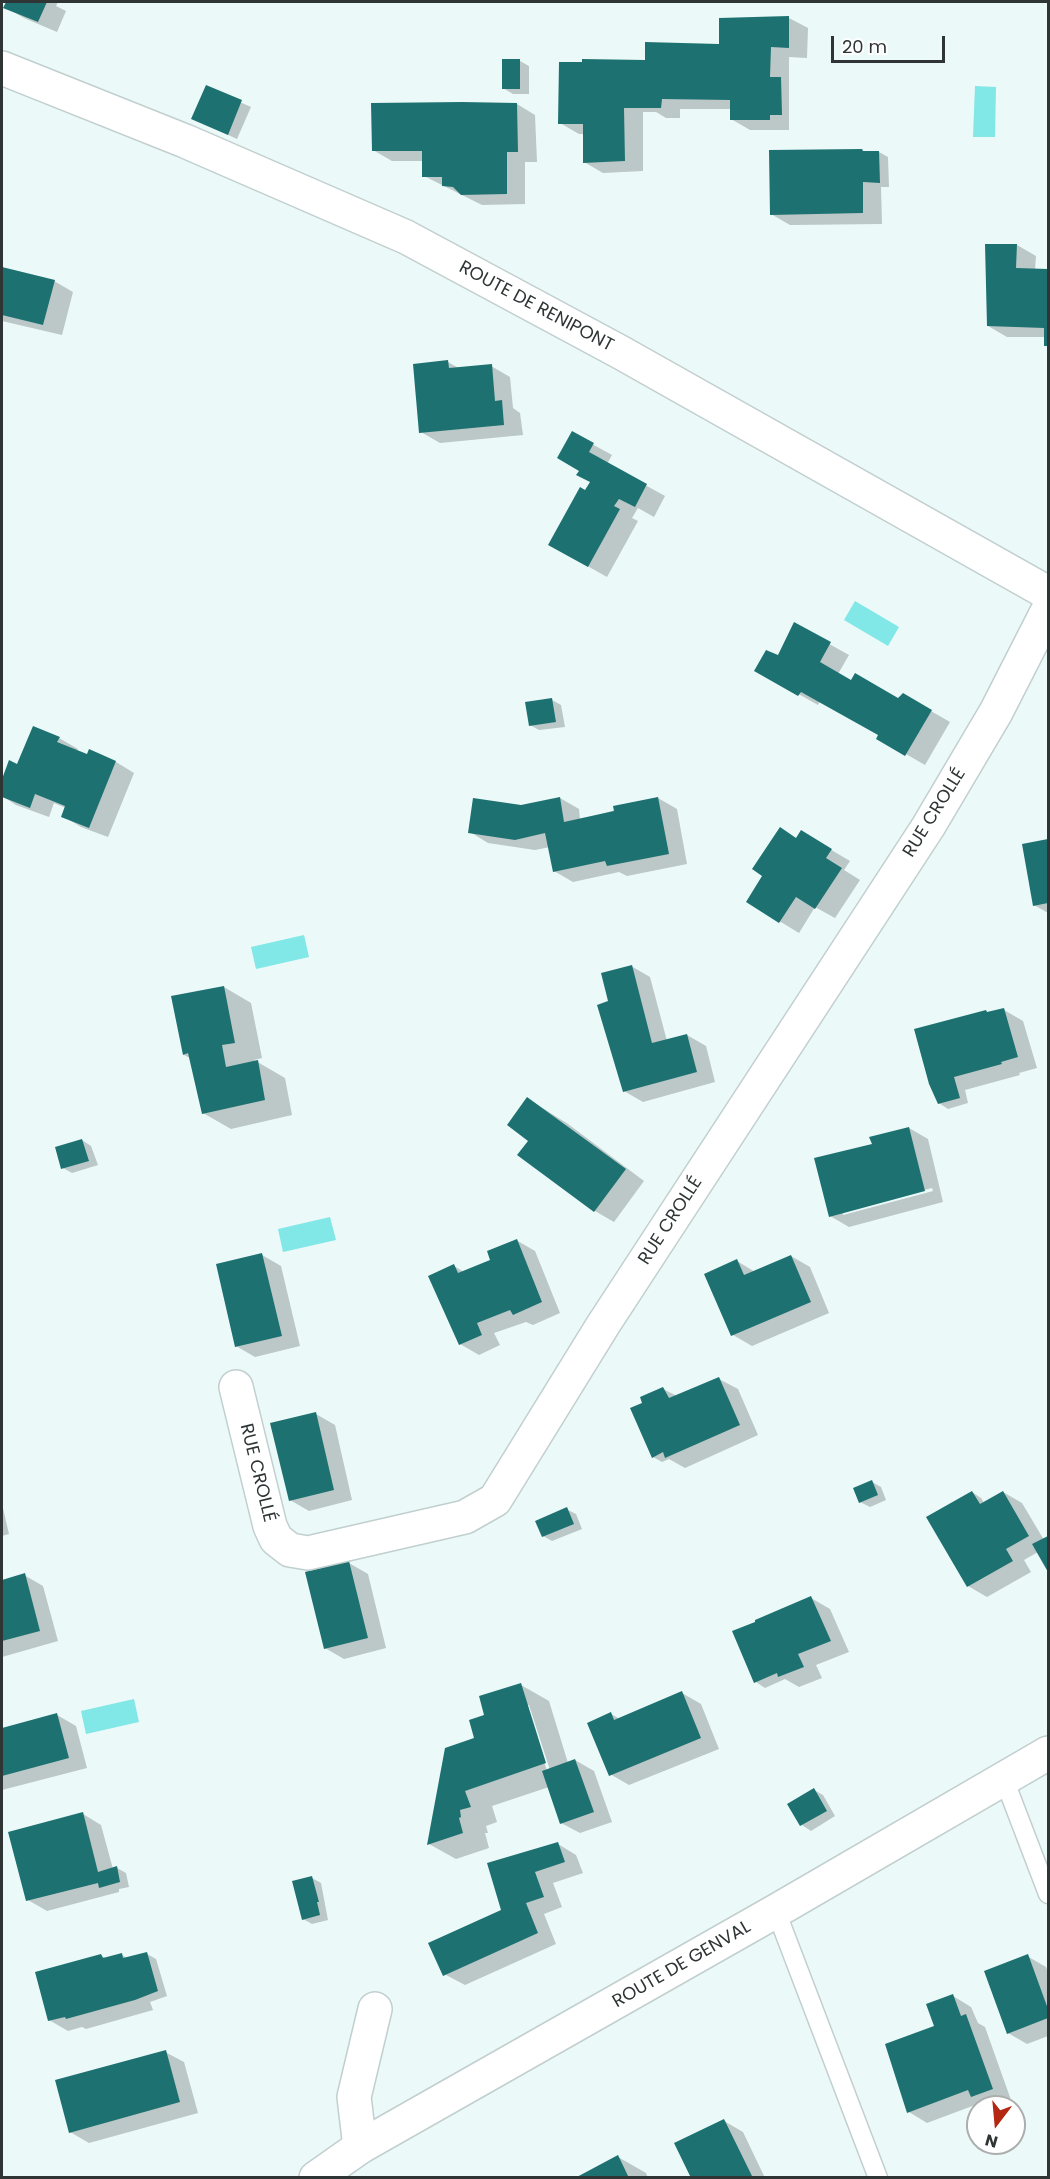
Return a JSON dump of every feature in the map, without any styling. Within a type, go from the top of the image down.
[{"type":"street","name":"ROUTE DE RENIPONT","points":[[2,68],[185,141],[406,237],[620,352],[1045,590]]},
{"type":"street","name":"RUE CROLLÉ","points":[[236,1387],[270,1526],[276,1539],[290,1550],[308,1553],[465,1517],[495,1500],[603,1325],[927,827],[996,712],[1045,590]]},
{"type":"street","name":"ROUTE DE GENVAL","points":[[316,2178],[360,2147],[776,1911],[1048,1753]]},
{"type":"street","points":[[360,2147],[354,2097],[375,2008]]},
{"type":"lane","points":[[1004,1779],[1048,1894]]},
{"type":"lane","points":[[776,1911],[878,2178]]},
{"type":"water","points":[[975,86],[996,87],[995,137],[973,137]]},
{"type":"water","points":[[855,601],[899,627],[888,646],[844,620]]},
{"type":"water","points":[[304,935],[309,957],[256,969],[251,947]]},
{"type":"water","points":[[330,1217],[336,1240],[283,1252],[278,1229]]},
{"type":"water","points":[[134,1699],[139,1722],[86,1734],[81,1711]]},
{"type":"building","points":[[6,2],[47,2],[38,22],[3,8]]},
{"type":"building","points":[[789,16],[789,48],[771,47],[770,77],[781,77],[782,115],[770,115],[770,120],[730,120],[730,100],[662,99],[661,108],[624,108],[625,161],[583,163],[583,124],[558,124],[559,62],[582,62],[582,59],[645,60],[645,42],[719,44],[719,18]]},
{"type":"building","points":[[502,59],[520,59],[520,89],[502,89]]},
{"type":"building","points":[[206,85],[242,100],[228,135],[191,119]]},
{"type":"building","points":[[371,103],[517,103],[518,152],[507,152],[507,194],[461,195],[453,187],[442,186],[442,177],[422,177],[422,151],[372,151]]},
{"type":"building","points":[[862,149],[863,151],[879,151],[880,183],[863,182],[863,213],[770,215],[769,150]]},
{"type":"building","points":[[985,244],[1017,244],[1016,268],[1048,269],[1048,346],[1044,346],[1044,328],[987,326]]},
{"type":"building","points":[[2,267],[55,280],[43,325],[2,315]]},
{"type":"building","points":[[448,360],[449,368],[492,364],[495,401],[502,400],[504,425],[419,433],[413,364]]},
{"type":"building","points":[[572,431],[594,443],[589,452],[647,484],[635,507],[619,499],[614,506],[620,509],[588,567],[548,545],[580,487],[585,490],[590,482],[576,475],[579,471],[557,458]]},
{"type":"building","points":[[794,622],[831,642],[820,662],[851,680],[855,673],[898,698],[903,693],[932,710],[905,756],[876,739],[878,735],[801,692],[798,696],[754,671],[766,650],[778,655]]},
{"type":"building","points":[[552,698],[556,722],[529,726],[525,702]]},
{"type":"building","points":[[33,726],[60,737],[57,742],[87,754],[89,749],[116,761],[89,828],[61,817],[65,806],[35,794],[30,808],[2,797],[2,779],[9,760],[17,764]]},
{"type":"building","points":[[560,797],[564,822],[614,811],[613,806],[658,797],[669,854],[607,866],[605,861],[553,872],[545,833],[515,840],[468,833],[473,798],[521,805]]},
{"type":"building","points":[[780,827],[796,838],[801,830],[832,849],[826,858],[842,868],[815,909],[796,897],[779,923],[746,902],[762,876],[752,869]]},
{"type":"building","points":[[1048,839],[1048,903],[1033,906],[1022,844]]},
{"type":"building","points":[[632,965],[652,1043],[687,1034],[697,1072],[623,1092],[597,1005],[608,1001],[601,973]]},
{"type":"building","points":[[224,986],[235,1043],[222,1045],[226,1067],[258,1060],[265,1100],[202,1114],[188,1053],[183,1055],[171,996]]},
{"type":"building","points":[[1004,1008],[1018,1057],[1001,1062],[1002,1064],[954,1077],[960,1098],[938,1104],[929,1084],[914,1029],[986,1010],[987,1012]]},
{"type":"building","points":[[527,1097],[626,1169],[594,1212],[517,1155],[528,1141],[507,1125]]},
{"type":"building","points":[[909,1127],[925,1191],[829,1217],[814,1158],[872,1144],[869,1137]]},
{"type":"building","points":[[82,1139],[89,1161],[61,1169],[55,1147]]},
{"type":"building","points":[[517,1239],[542,1302],[513,1315],[510,1310],[477,1323],[482,1335],[459,1345],[428,1276],[454,1264],[458,1273],[490,1260],[487,1251]]},
{"type":"building","points":[[262,1253],[282,1336],[235,1347],[216,1264]]},
{"type":"building","points":[[791,1255],[811,1302],[731,1336],[704,1274],[737,1259],[744,1275]]},
{"type":"building","points":[[719,1377],[740,1425],[665,1458],[663,1452],[652,1458],[630,1408],[642,1403],[640,1397],[663,1387],[669,1398]]},
{"type":"building","points":[[316,1412],[334,1490],[289,1501],[270,1423]]},
{"type":"building","points":[[872,1480],[878,1495],[859,1503],[853,1488]]},
{"type":"building","points":[[972,1491],[980,1504],[1003,1491],[1029,1536],[1006,1549],[1013,1561],[967,1587],[926,1517]]},
{"type":"building","points":[[567,1507],[574,1524],[542,1537],[535,1521]]},
{"type":"building","points":[[1048,1536],[1048,1572],[1032,1544]]},
{"type":"building","points":[[349,1561],[368,1638],[324,1649],[305,1572]]},
{"type":"building","points":[[25,1573],[40,1631],[2,1641],[2,1580]]},
{"type":"building","points":[[811,1596],[831,1641],[798,1654],[804,1667],[778,1677],[777,1673],[754,1683],[732,1631]]},
{"type":"building","points":[[521,1683],[546,1763],[465,1791],[471,1807],[460,1810],[461,1817],[459,1818],[463,1833],[427,1845],[445,1748],[474,1738],[469,1720],[484,1715],[479,1696]]},
{"type":"building","points":[[682,1691],[701,1738],[609,1776],[587,1723],[611,1712],[614,1720]]},
{"type":"building","points":[[57,1713],[69,1758],[2,1776],[2,1728]]},
{"type":"building","points":[[575,1759],[594,1812],[560,1824],[542,1771]]},
{"type":"building","points":[[814,1788],[827,1811],[800,1826],[787,1804]]},
{"type":"building","points":[[83,1812],[98,1872],[117,1866],[120,1882],[99,1888],[98,1883],[26,1901],[8,1832]]},
{"type":"building","points":[[558,1842],[565,1862],[535,1872],[544,1897],[526,1903],[538,1933],[443,1976],[428,1943],[501,1910],[487,1863]]},
{"type":"building","points":[[312,1876],[320,1915],[302,1920],[292,1881]]},
{"type":"building","points":[[147,1952],[158,1991],[135,2000],[66,2019],[65,2017],[48,2021],[35,1972],[101,1954],[103,1958],[122,1953],[123,1958]]},
{"type":"building","points":[[1028,1954],[1048,2009],[1048,2018],[1007,2034],[984,1971]]},
{"type":"building","points":[[953,1994],[961,2016],[966,2014],[993,2089],[976,2095],[970,2095],[968,2090],[907,2113],[885,2044],[934,2026],[926,2004]]},
{"type":"building","points":[[166,2050],[180,2102],[69,2133],[55,2080]]},
{"type":"building","points":[[724,2119],[753,2178],[691,2178],[674,2143]]},
{"type":"building","points":[[618,2155],[629,2178],[575,2178]]}]
